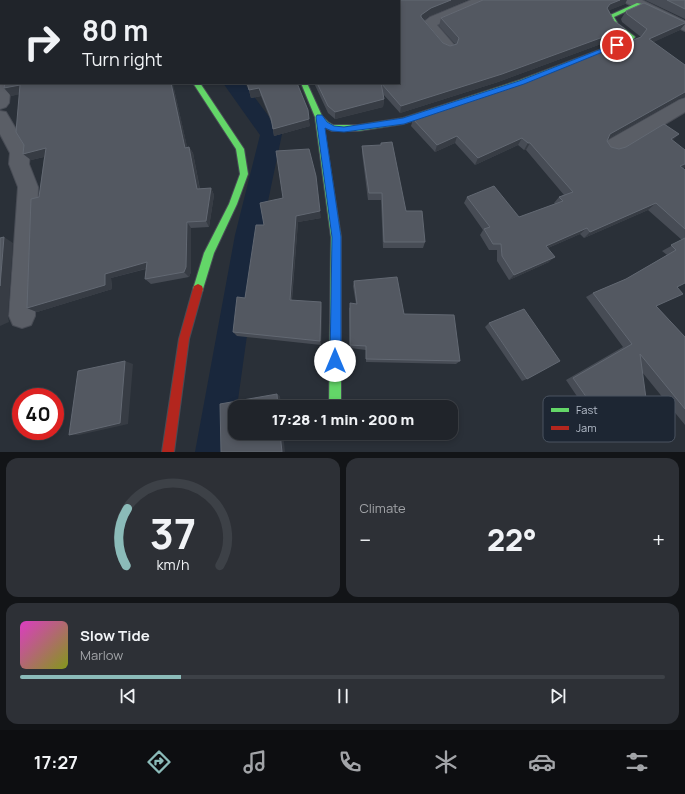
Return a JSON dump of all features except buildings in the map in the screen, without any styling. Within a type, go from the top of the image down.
[{"type":"street","points":[[448,47],[428,24],[483,0]]},
{"type":"street","points":[[319,117],[325,124],[332,128],[344,130],[404,121],[522,82],[630,40],[632,37],[615,25],[611,16],[635,2],[685,27]]},
{"type":"street","points":[[0,103],[3,84]]},
{"type":"street","points":[[168,452],[184,339],[209,253],[233,204],[244,174],[240,149],[197,84]]},
{"type":"street","points":[[304,84],[319,117],[336,237],[335,400]]},
{"type":"street","points":[[612,147],[685,104]]},
{"type":"street","points":[[0,117],[9,151],[20,153],[19,164],[28,187],[22,316]]},
{"type":"waterway","points":[[213,452],[248,235],[271,134],[234,84]]},
{"type":"traffic: fast","points":[[304,84],[319,117],[325,124],[332,128],[358,128],[403,121],[522,82],[630,40],[632,37],[615,25],[611,16],[639,4]]},
{"type":"traffic: fast","points":[[197,84],[240,149],[244,174],[233,204],[209,253],[198,289]]},
{"type":"traffic: fast","points":[[319,117],[336,237],[335,400]]},
{"type":"traffic: jam","points":[[168,452],[184,339],[198,289]]},
{"type":"route","points":[[335,361],[336,237],[319,117],[325,124],[332,128],[344,130],[404,121],[522,82],[617,45]]}]
